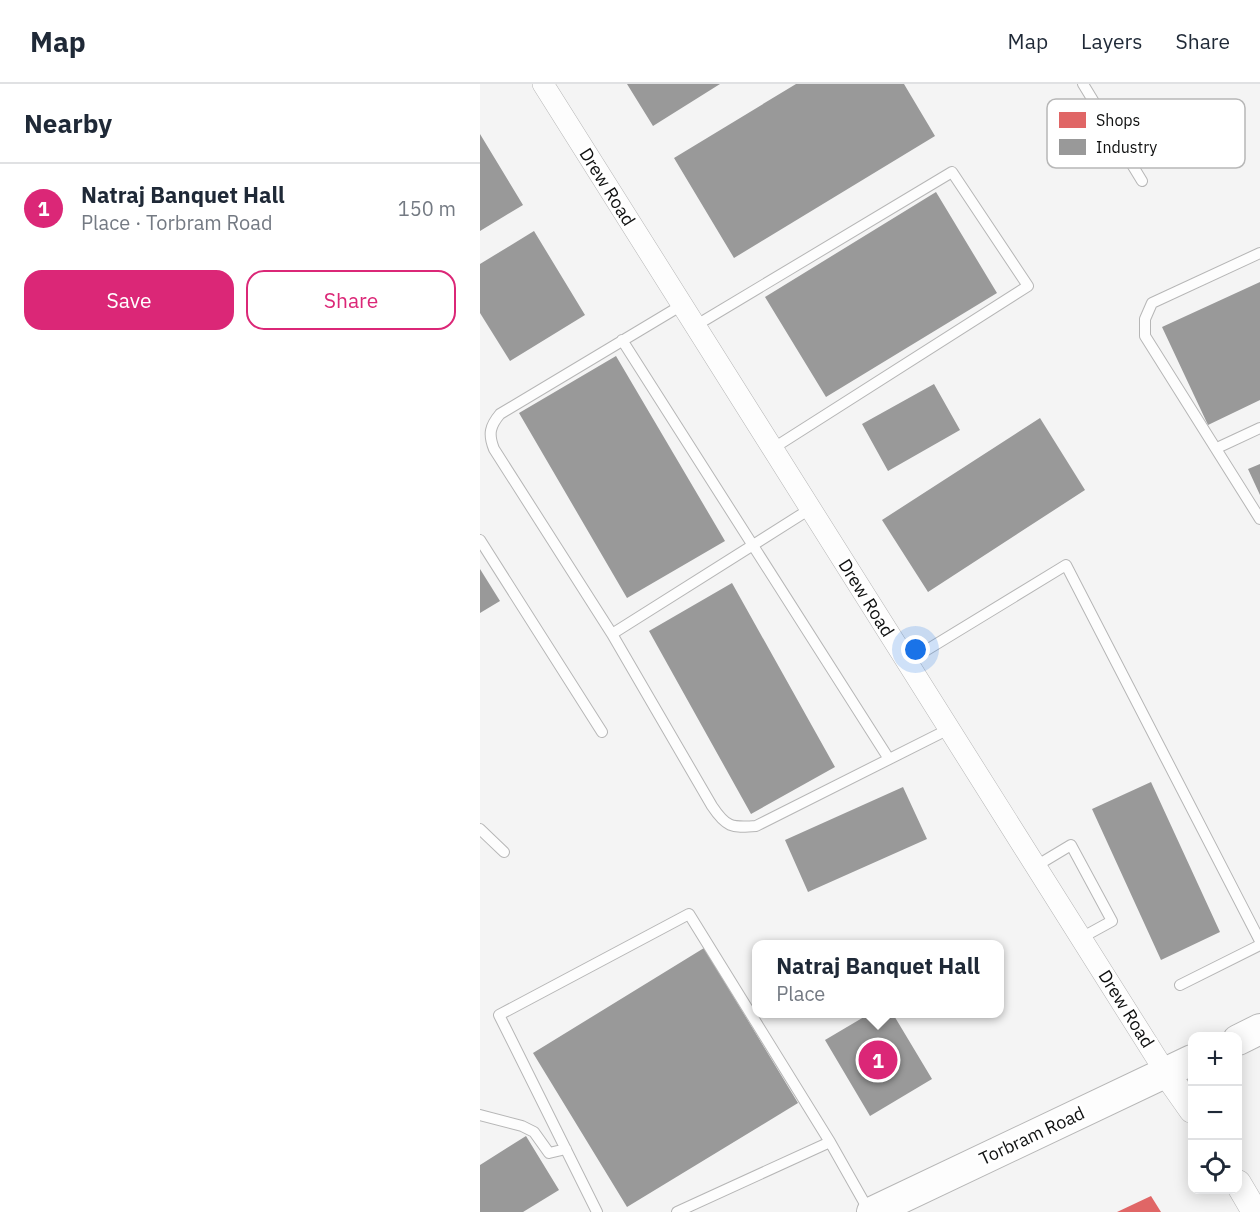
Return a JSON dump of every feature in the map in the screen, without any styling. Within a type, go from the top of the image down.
[{"type":"main road","points":[[1242,1038],[1260,1029]]},
{"type":"main road","name":"Torbram Road","points":[[871,1212],[1179,1066]]},
{"type":"street","name":"Drew Road","points":[[543,84],[1081,938],[1179,1066],[1188,1096]]},
{"type":"street","points":[[1242,1190],[1255,1212]]},
{"type":"lane","points":[[1083,84],[1092,99]]},
{"type":"lane","points":[[1134,168],[1142,181]]},
{"type":"lane","points":[[695,326],[952,172],[1028,286],[772,449]]},
{"type":"lane","points":[[1260,253],[1152,303],[1145,319],[1145,336],[1260,519]]},
{"type":"lane","points":[[682,305],[500,414],[491,424],[489,436],[494,449],[612,634],[723,822],[737,828],[756,826],[950,729]]},
{"type":"lane","points":[[622,340],[889,759]]},
{"type":"lane","points":[[1217,448],[1260,428]]},
{"type":"lane","points":[[612,634],[810,509]]},
{"type":"lane","points":[[480,540],[602,732]]},
{"type":"lane","points":[[907,662],[1066,565],[1260,943],[1180,985]]},
{"type":"lane","points":[[480,829],[504,852]]},
{"type":"lane","points":[[1036,866],[1071,845],[1112,921],[1081,938]]},
{"type":"lane","points":[[597,1212],[499,1015],[689,914],[752,1016]]},
{"type":"lane","points":[[753,1018],[871,1212]]},
{"type":"lane","points":[[480,1115],[522,1126],[534,1132],[549,1153],[566,1149]]},
{"type":"lane","points":[[677,1212],[830,1142]]},
{"type":"building: Shops","points":[[1151,1196],[1161,1212],[1117,1212]]},
{"type":"building: Industry","points":[[627,84],[720,84],[653,126]]},
{"type":"building: Industry","points":[[796,84],[904,84],[935,136],[734,258],[674,158]]},
{"type":"building: Industry","points":[[480,134],[523,205],[480,231]]},
{"type":"building: Industry","points":[[936,192],[997,293],[826,397],[765,297]]},
{"type":"building: Industry","points":[[534,231],[585,315],[510,361],[480,313],[480,264]]},
{"type":"building: Industry","points":[[1260,282],[1260,400],[1208,425],[1162,327]]},
{"type":"building: Industry","points":[[616,356],[725,541],[627,598],[519,413]]},
{"type":"building: Industry","points":[[934,384],[960,430],[888,471],[862,424]]},
{"type":"building: Industry","points":[[1040,418],[1085,490],[928,592],[882,520]]},
{"type":"building: Industry","points":[[1260,464],[1260,495],[1248,469]]},
{"type":"building: Industry","points":[[480,569],[500,601],[480,613]]},
{"type":"building: Industry","points":[[732,583],[835,767],[751,814],[649,631]]},
{"type":"building: Industry","points":[[1151,782],[1220,932],[1161,960],[1092,809]]},
{"type":"building: Industry","points":[[903,787],[927,839],[808,892],[785,840]]},
{"type":"building: Industry","points":[[704,948],[798,1103],[627,1207],[533,1053]]},
{"type":"building: Industry","points":[[862,1018],[895,1018],[932,1079],[870,1116],[825,1040]]},
{"type":"building: Industry","points":[[526,1136],[559,1190],[523,1212],[480,1212],[480,1165]]},
{"type":"place","name":"Natraj Banquet Hall","points":[[878,1060]]}]
